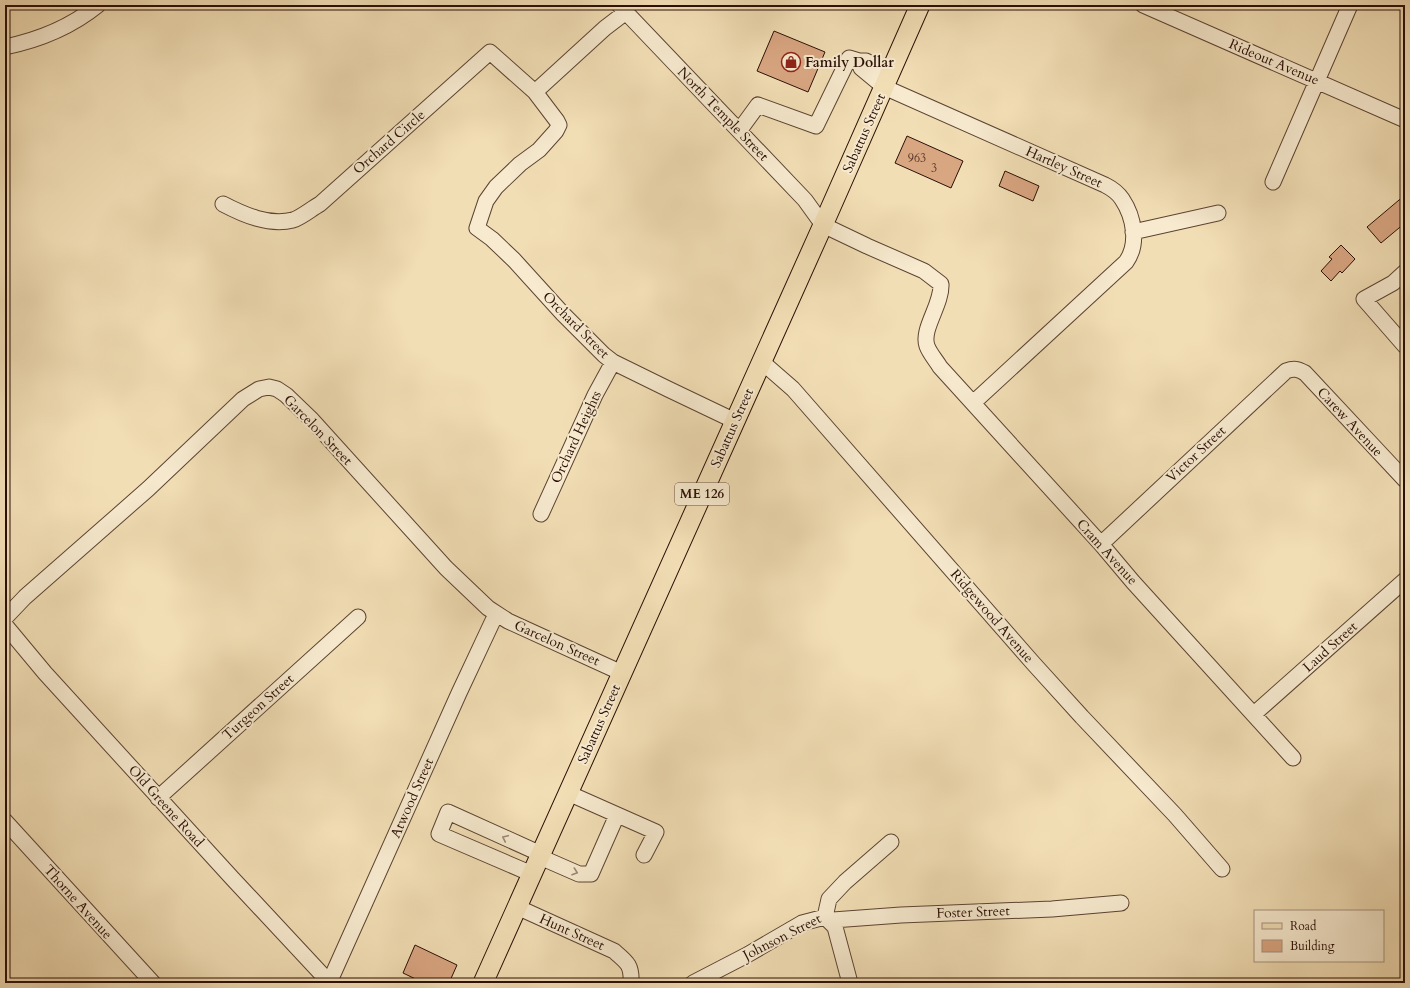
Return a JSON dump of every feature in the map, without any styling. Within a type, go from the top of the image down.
[{"type":"main road","name":"Sabattus Street","points":[[483,983],[762,362],[920,5]]},
{"type":"street","points":[[5,47],[51,34],[88,14],[98,5]]},
{"type":"street","name":"Rideout Avenue","points":[[1143,5],[1405,120]]},
{"type":"street","points":[[1273,182],[1350,5]]},
{"type":"street","points":[[535,92],[605,28],[623,8]]},
{"type":"street","name":"North Temple Street","points":[[623,8],[805,200],[823,225]]},
{"type":"street","name":"Orchard Circle","points":[[223,204],[246,215],[263,220],[294,220],[302,216],[320,204],[490,52],[535,92],[557,121],[558,126],[556,132],[538,150],[520,164],[486,200],[477,228]]},
{"type":"street","name":"Hartley Street","points":[[739,131],[758,105],[816,126],[849,58],[859,61],[862,68],[1105,185],[1122,198],[1131,217],[1133,232],[1129,258],[973,403]]},
{"type":"street","points":[[1133,232],[1218,213]]},
{"type":"street","name":"Cram Avenue","points":[[823,225],[924,271],[941,284],[941,291],[926,336],[926,342],[930,353],[940,367],[1293,758]]},
{"type":"street","name":"Orchard Street","points":[[477,228],[492,239],[514,260],[568,319],[613,362],[735,421]]},
{"type":"street","points":[[1405,272],[1393,283],[1364,299],[1405,346]]},
{"type":"street","name":"Orchard Heights","points":[[541,514],[595,395],[613,362]]},
{"type":"street","name":"Ridgewood Avenue","points":[[762,362],[793,389],[1033,663],[1175,815],[1222,869]]},
{"type":"street","name":"Carew Avenue","points":[[1293,369],[1298,369],[1305,373],[1405,480]]},
{"type":"street","name":"Victor Street","points":[[1101,544],[1286,371],[1293,369]]},
{"type":"street","name":"Garcelon Street","points":[[5,618],[25,597],[148,489],[243,399],[258,389],[269,387],[277,389],[286,395],[312,420],[446,568],[488,608],[508,621],[622,673]]},
{"type":"street","name":"Laud Street","points":[[1254,714],[1405,580]]},
{"type":"street","name":"Atwood Street","points":[[330,983],[459,693],[496,614]]},
{"type":"street","name":"Turgeon Street","points":[[158,798],[358,617]]},
{"type":"street","name":"Old Greene Road","points":[[5,625],[45,673],[158,798],[330,983]]},
{"type":"street","points":[[568,793],[656,832],[644,855]]},
{"type":"street","points":[[532,874],[439,834],[448,812],[579,874],[591,874],[617,815]]},
{"type":"street","name":"Thorne Avenue","points":[[5,821],[153,983]]},
{"type":"street","name":"Johnson Street","points":[[693,983],[747,955],[802,923],[825,918],[829,899],[845,882],[891,842]]},
{"type":"street","name":"Foster Street","points":[[825,918],[834,920],[901,915],[1044,909],[1121,903]]},
{"type":"street","name":"Hunt Street","points":[[517,907],[614,951],[631,967],[631,983]]},
{"type":"street","points":[[825,918],[835,927],[850,983]]},
{"type":"building","name":"Family Dollar","points":[[774,31],[825,52],[808,92],[757,71]]},
{"type":"building","points":[[907,136],[963,161],[951,188],[895,163]]},
{"type":"building","points":[[1005,171],[1039,186],[1033,201],[999,186]]},
{"type":"building","points":[[1405,195],[1405,223],[1381,243],[1367,227]]},
{"type":"building","points":[[1341,245],[1355,259],[1342,273],[1340,271],[1331,281],[1321,271],[1332,259],[1329,257]]},
{"type":"building","points":[[415,945],[457,965],[449,983],[424,983],[403,973]]},
{"type":"place","name":"Family Dollar","points":[[791,62]]}]
